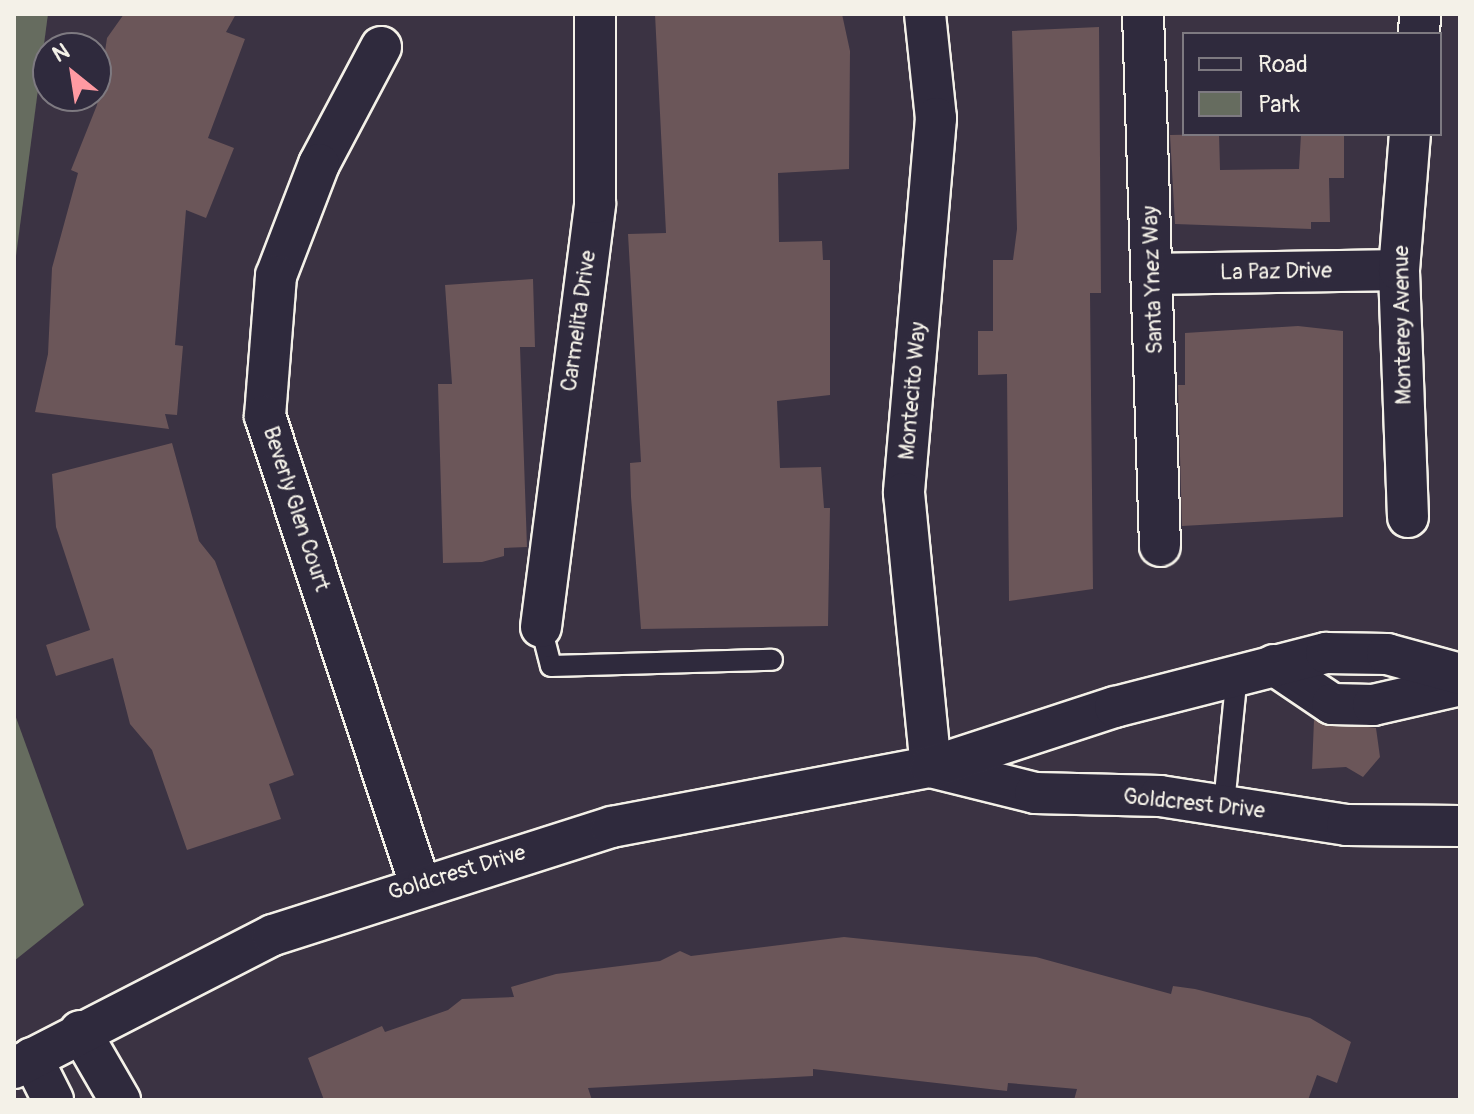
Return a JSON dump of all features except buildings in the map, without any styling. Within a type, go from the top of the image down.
[{"type":"street","name":"Carmelita Drive","points":[[541,627],[595,203],[595,14]]},
{"type":"street","name":"Montecito Way","points":[[925,14],[936,118],[904,493],[931,767]]},
{"type":"street","name":"Santa Ynez Way","points":[[1143,14],[1160,546]]},
{"type":"street","name":"Beverly Glen Court","points":[[381,47],[319,164],[276,276],[265,416],[419,883]]},
{"type":"street","name":"Monterey Avenue","points":[[1408,517],[1399,270],[1410,136]]},
{"type":"street","name":"La Paz Drive","points":[[1153,274],[1399,270]]},
{"type":"street","name":"Goldcrest Drive","points":[[23,1063],[80,1031],[273,935],[419,883],[612,827],[931,767],[1255,670],[1326,653],[1387,654],[1460,674]]},
{"type":"street","points":[[1255,670],[1332,704],[1373,705],[1460,685]]},
{"type":"street","name":"Goldcrest Drive","points":[[931,767],[1035,793],[1224,804],[1347,825],[1460,826]]},
{"type":"street","points":[[80,1031],[120,1100]]},
{"type":"street","points":[[23,1063],[53,1100]]},
{"type":"lane","points":[[541,627],[551,666],[772,660]]},
{"type":"lane","points":[[1224,804],[1255,670]]},
{"type":"green space","points":[[14,14],[48,14],[46,32],[32,32],[32,112],[35,112],[14,271]]},
{"type":"green space","points":[[14,712],[84,905],[14,961]]}]
